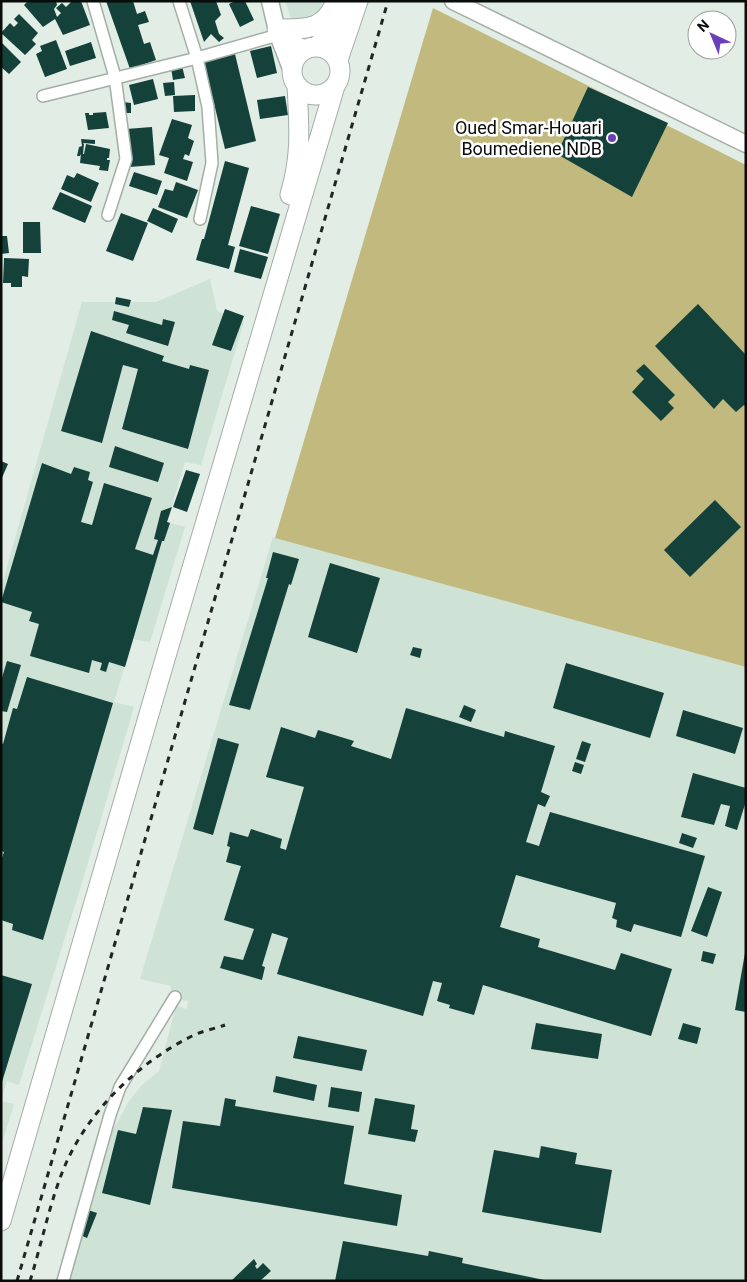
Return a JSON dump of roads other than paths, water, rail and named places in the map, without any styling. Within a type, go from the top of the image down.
[{"type":"main road","points":[[270,1],[278,32],[294,78],[303,91],[311,94],[320,94],[328,92],[335,86]]},
{"type":"main road","points":[[278,32],[310,27],[320,23],[329,17],[336,1]]},
{"type":"main road","points":[[1,1221],[168,650],[245,371],[295,177],[299,156],[300,132],[293,62],[298,55],[330,34],[338,25],[348,1]]},
{"type":"main road","points":[[1,1188],[245,371],[340,74],[338,60],[358,1]]},
{"type":"main road","points":[[453,1],[746,144]]},
{"type":"main road","points":[[278,32],[310,48],[328,50],[338,60]]},
{"type":"street","points":[[93,1],[115,77],[126,159],[108,215]]},
{"type":"street","points":[[179,1],[197,58],[208,107],[212,163],[200,219]]},
{"type":"street","points":[[43,96],[197,58],[278,32]]},
{"type":"street","points":[[63,1281],[110,1115],[120,1087],[175,997]]},
{"type":"railway","points":[[17,1281],[388,1]]},
{"type":"railway","points":[[30,1281],[61,1175],[77,1141],[90,1122],[119,1088],[154,1059],[192,1036],[225,1025]]},
{"type":"place","name":"Oued Smar-Houari Boumediene NDB","points":[[612,138]]}]
